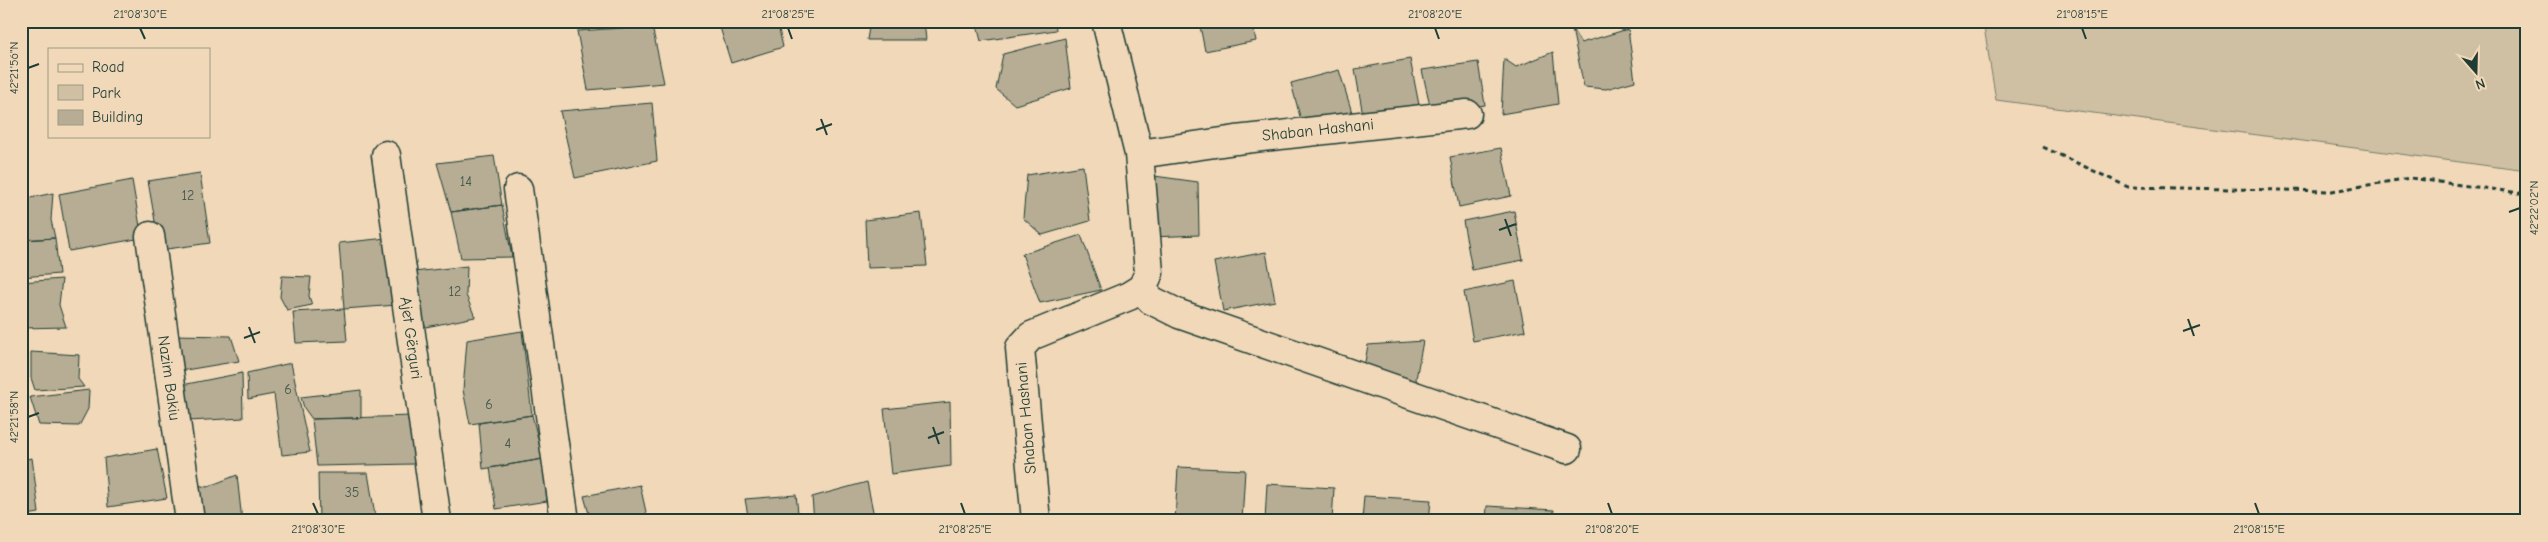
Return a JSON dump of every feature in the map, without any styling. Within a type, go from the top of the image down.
[{"type":"street","points":[[1106,21],[1139,154],[1149,273],[1142,288],[1151,300],[1179,314],[1567,449]]},
{"type":"street","name":"Shaban Hashani","points":[[1139,154],[1236,140],[1467,114]]},
{"type":"street","name":"Ajet Gërguri","points":[[386,155],[437,521]]},
{"type":"street","points":[[518,189],[565,521]]},
{"type":"street","name":"Nazim Bakiu","points":[[150,236],[190,521]]},
{"type":"street","name":"Shaban Hashani","points":[[1036,521],[1020,348],[1031,336],[1129,296],[1142,288]]},
{"type":"path","points":[[2043,147],[2128,187],[2332,191],[2410,178],[2527,194]]},
{"type":"green space","points":[[1983,21],[2527,21],[2527,171],[1996,100]]},
{"type":"building","points":[[718,21],[777,21],[783,47],[731,63]]},
{"type":"building","points":[[870,21],[924,21],[926,40],[867,40]]},
{"type":"building","points":[[976,21],[1055,21],[1056,30],[981,41]]},
{"type":"building","points":[[1199,21],[1252,21],[1256,41],[1205,51]]},
{"type":"building","points":[[652,26],[664,83],[588,90],[577,31]]},
{"type":"building","points":[[1572,29],[1581,43],[1628,29],[1635,81],[1606,89],[1584,87]]},
{"type":"building","points":[[1065,38],[1071,88],[1015,105],[996,89],[1003,54]]},
{"type":"building","points":[[1553,52],[1558,104],[1501,114],[1504,59],[1516,67]]},
{"type":"building","points":[[1410,59],[1420,110],[1364,121],[1355,69]]},
{"type":"building","points":[[1478,62],[1485,105],[1432,114],[1422,70]]},
{"type":"building","points":[[1339,70],[1354,119],[1302,124],[1291,83]]},
{"type":"building","points":[[652,103],[657,161],[575,178],[560,111]]},
{"type":"building","points":[[1501,148],[1511,196],[1459,207],[1450,157]]},
{"type":"building","points":[[494,156],[502,205],[451,212],[437,163]]},
{"type":"building","points":[[1083,166],[1090,221],[1042,235],[1023,218],[1027,175]]},
{"type":"building","points":[[200,173],[210,243],[160,250],[148,181]]},
{"type":"building","points":[[1147,175],[1198,182],[1199,235],[1152,237]]},
{"type":"building","points":[[132,180],[142,238],[69,251],[59,194]]},
{"type":"building","points":[[53,193],[51,220],[55,238],[21,240],[21,200]]},
{"type":"building","points":[[502,205],[512,257],[461,258],[451,212]]},
{"type":"building","points":[[1514,211],[1523,260],[1472,270],[1463,221]]},
{"type":"building","points":[[921,213],[927,266],[867,268],[865,220]]},
{"type":"building","points":[[1081,235],[1101,290],[1040,303],[1022,254]]},
{"type":"building","points":[[55,238],[59,274],[21,277],[21,240]]},
{"type":"building","points":[[387,238],[397,305],[344,309],[339,243]]},
{"type":"building","points":[[1266,252],[1275,301],[1223,311],[1214,262]]},
{"type":"building","points":[[467,266],[466,295],[475,317],[426,327],[414,307],[414,272]]},
{"type":"building","points":[[282,276],[311,277],[309,296],[312,305],[287,310],[280,297]]},
{"type":"building","points":[[62,279],[59,305],[66,327],[22,328],[21,282]]},
{"type":"building","points":[[1515,281],[1525,331],[1473,341],[1464,292]]},
{"type":"building","points":[[344,309],[347,341],[296,343],[293,312]]},
{"type":"building","points":[[522,331],[532,415],[470,424],[463,390],[467,340]]},
{"type":"building","points":[[172,335],[231,336],[239,361],[174,372]]},
{"type":"building","points":[[1423,341],[1416,379],[1421,392],[1363,373],[1368,345]]},
{"type":"building","points":[[31,352],[79,355],[78,379],[84,387],[35,390],[31,378]]},
{"type":"building","points":[[291,363],[310,452],[282,455],[274,394],[248,399],[247,373]]},
{"type":"building","points":[[242,373],[243,418],[189,421],[177,386]]},
{"type":"building","points":[[89,390],[88,409],[79,426],[39,425],[30,397]]},
{"type":"building","points":[[361,390],[361,418],[312,419],[304,408],[301,397]]},
{"type":"building","points":[[950,402],[951,466],[891,474],[884,409]]},
{"type":"building","points":[[532,415],[543,459],[483,469],[479,423]]},
{"type":"building","points":[[412,416],[414,464],[317,466],[312,419]]},
{"type":"building","points":[[157,449],[167,498],[108,507],[104,458]]},
{"type":"building","points":[[32,458],[39,513],[21,516],[21,460]]},
{"type":"building","points":[[543,459],[547,501],[496,509],[490,468]]},
{"type":"building","points":[[1178,467],[1245,470],[1242,521],[1175,521]]},
{"type":"building","points":[[318,473],[368,473],[376,521],[319,521]]},
{"type":"building","points":[[237,475],[242,521],[195,521],[188,483],[207,487]]},
{"type":"building","points":[[867,482],[875,521],[814,521],[812,497]]},
{"type":"building","points":[[1267,484],[1334,488],[1332,521],[1265,521]]},
{"type":"building","points":[[640,485],[648,521],[591,521],[584,496]]},
{"type":"building","points":[[796,495],[799,521],[749,521],[745,499]]},
{"type":"building","points":[[1364,496],[1431,500],[1429,521],[1362,521]]},
{"type":"building","points":[[1487,506],[1554,510],[1553,521],[1486,521]]}]
